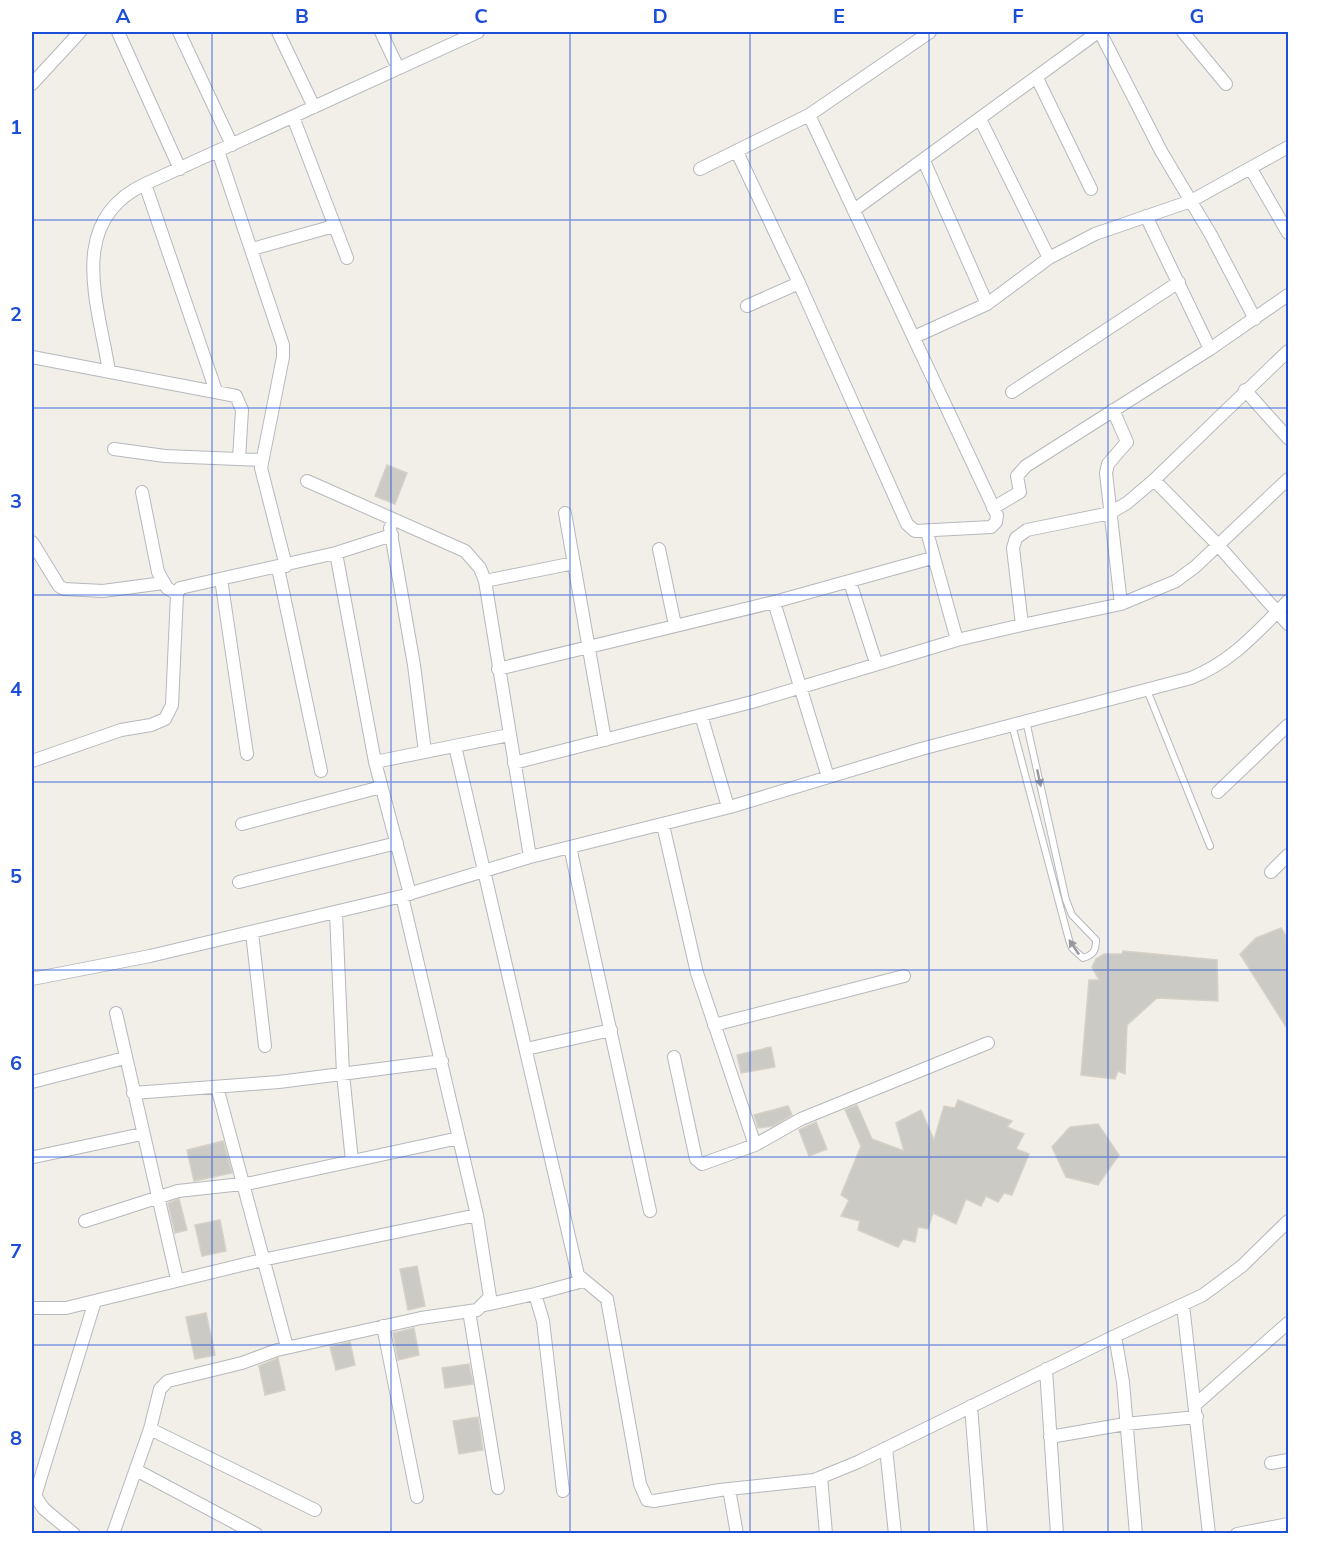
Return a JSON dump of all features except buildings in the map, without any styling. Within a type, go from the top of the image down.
[{"type":"street","points":[[32,84],[56,61],[80,32]]},
{"type":"street","points":[[118,32],[180,169]]},
{"type":"street","points":[[179,32],[232,145]]},
{"type":"street","points":[[278,32],[314,107]]},
{"type":"street","points":[[381,32],[398,68]]},
{"type":"street","points":[[110,371],[91,259],[100,230],[111,208],[128,192],[478,32]]},
{"type":"street","points":[[700,169],[809,115],[930,32]]},
{"type":"street","points":[[854,210],[1099,32],[1161,150],[1255,319]]},
{"type":"street","points":[[1183,32],[1226,84]]},
{"type":"street","points":[[1037,78],[1090,189]]},
{"type":"street","points":[[737,152],[799,283],[907,524],[915,531],[927,532],[991,527],[996,522],[993,507],[809,115]]},
{"type":"street","points":[[293,117],[347,258]]},
{"type":"street","points":[[980,119],[1049,258]]},
{"type":"street","points":[[914,337],[987,304],[1049,258],[1095,234],[1191,201],[1288,147]]},
{"type":"street","points":[[218,151],[283,345],[284,357],[261,460],[261,476],[282,567],[321,771]]},
{"type":"street","points":[[924,161],[987,304]]},
{"type":"street","points":[[1251,169],[1288,232]]},
{"type":"street","points":[[145,184],[202,356],[216,391]]},
{"type":"street","points":[[1146,216],[1210,349]]},
{"type":"street","points":[[252,249],[334,226]]},
{"type":"street","points":[[1012,392],[1179,282]]},
{"type":"street","points":[[747,306],[799,283]]},
{"type":"street","points":[[993,507],[1020,492],[1017,476],[1020,471],[1210,349],[1288,295]]},
{"type":"street","points":[[1022,625],[1013,548],[1016,538],[1027,530],[1110,513],[1127,503],[1154,480],[1288,351]]},
{"type":"street","points":[[32,357],[236,396],[240,401],[239,459]]},
{"type":"street","points":[[1245,390],[1288,438]]},
{"type":"street","points":[[1113,410],[1126,434],[1127,442],[1108,465],[1106,473],[1121,604]]},
{"type":"street","points":[[114,449],[165,456],[261,460]]},
{"type":"street","points":[[514,763],[701,715],[957,640],[1121,604],[1176,581],[1196,566],[1288,478]]},
{"type":"street","points":[[1154,480],[1217,544],[1288,624]]},
{"type":"street","points":[[307,481],[465,551],[480,568],[485,581],[508,735],[530,857]]},
{"type":"street","points":[[142,492],[158,572],[163,583],[177,594]]},
{"type":"street","points":[[565,513],[605,740]]},
{"type":"street","points":[[389,519],[425,752]]},
{"type":"street","points":[[927,532],[932,558],[957,640]]},
{"type":"street","points":[[32,761],[121,730],[151,725],[165,719],[172,705],[177,594],[180,588],[282,567],[392,535]]},
{"type":"street","points":[[32,542],[59,586],[64,589],[103,591],[163,583]]},
{"type":"street","points":[[659,549],[675,626]]},
{"type":"street","points":[[336,553],[375,762],[397,843],[406,895],[477,1215],[490,1285],[490,1297],[485,1305]]},
{"type":"street","points":[[498,669],[774,602],[932,558]]},
{"type":"street","points":[[485,581],[574,563]]},
{"type":"street","points":[[221,579],[248,754]]},
{"type":"street","points":[[850,582],[876,663]]},
{"type":"street","points":[[32,979],[252,933],[406,895],[530,857],[663,825],[1026,720],[1148,690],[1216,668],[1243,647],[1288,601]]},
{"type":"street","points":[[774,602],[828,777]]},
{"type":"street","points":[[701,715],[728,807]]},
{"type":"street","points":[[1218,792],[1288,725]]},
{"type":"street","points":[[375,762],[508,735]]},
{"type":"street","points":[[455,746],[578,1275],[583,1281],[602,1292],[607,1299],[643,1494],[647,1500],[654,1502],[821,1477],[1203,1295],[1242,1266],[1288,1221]]},
{"type":"street","points":[[242,824],[381,787]]},
{"type":"street","points":[[663,825],[697,973],[755,1145]]},
{"type":"street","points":[[239,882],[397,843]]},
{"type":"street","points":[[570,847],[650,1211]]},
{"type":"street","points":[[1271,872],[1288,855]]},
{"type":"street","points":[[336,912],[343,1074],[352,1161]]},
{"type":"street","points":[[252,933],[265,1046]]},
{"type":"street","points":[[714,1025],[904,976]]},
{"type":"street","points":[[116,1013],[177,1279]]},
{"type":"street","points":[[526,1049],[610,1030]]},
{"type":"street","points":[[674,1057],[696,1159],[702,1164],[755,1145],[801,1119],[988,1043]]},
{"type":"street","points":[[32,1082],[125,1058]]},
{"type":"street","points":[[133,1093],[343,1074],[442,1061]]},
{"type":"street","points":[[217,1087],[287,1347]]},
{"type":"street","points":[[34,1157],[142,1134]]},
{"type":"street","points":[[85,1221],[178,1191],[243,1184],[459,1138]]},
{"type":"street","points":[[32,1308],[66,1308],[177,1279],[477,1215]]},
{"type":"street","points":[[113,1533],[150,1429],[159,1389],[168,1381],[242,1363],[287,1347],[383,1326],[469,1311],[583,1281]]},
{"type":"street","points":[[535,1294],[543,1321],[562,1491]]},
{"type":"street","points":[[74,1533],[44,1509],[36,1496],[94,1301]]},
{"type":"street","points":[[1183,1305],[1209,1533]]},
{"type":"street","points":[[469,1311],[498,1488]]},
{"type":"street","points":[[1196,1404],[1288,1323]]},
{"type":"street","points":[[383,1326],[417,1497]]},
{"type":"street","points":[[1115,1336],[1136,1533]]},
{"type":"street","points":[[1046,1369],[1056,1533]]},
{"type":"street","points":[[971,1406],[981,1533]]},
{"type":"street","points":[[1050,1437],[1125,1424],[1197,1417]]},
{"type":"street","points":[[150,1429],[315,1510]]},
{"type":"street","points":[[886,1448],[895,1533]]},
{"type":"street","points":[[1271,1464],[1288,1460]]},
{"type":"street","points":[[136,1470],[256,1533]]},
{"type":"street","points":[[821,1477],[826,1533]]},
{"type":"street","points":[[729,1489],[737,1533]]},
{"type":"street","points":[[1237,1533],[1288,1524]]},
{"type":"lane","points":[[1148,690],[1210,846]]},
{"type":"lane","points":[[1012,725],[1069,939],[1072,948],[1083,958],[1091,955],[1096,948],[1096,940],[1072,915],[1066,900],[1026,720]]}]
